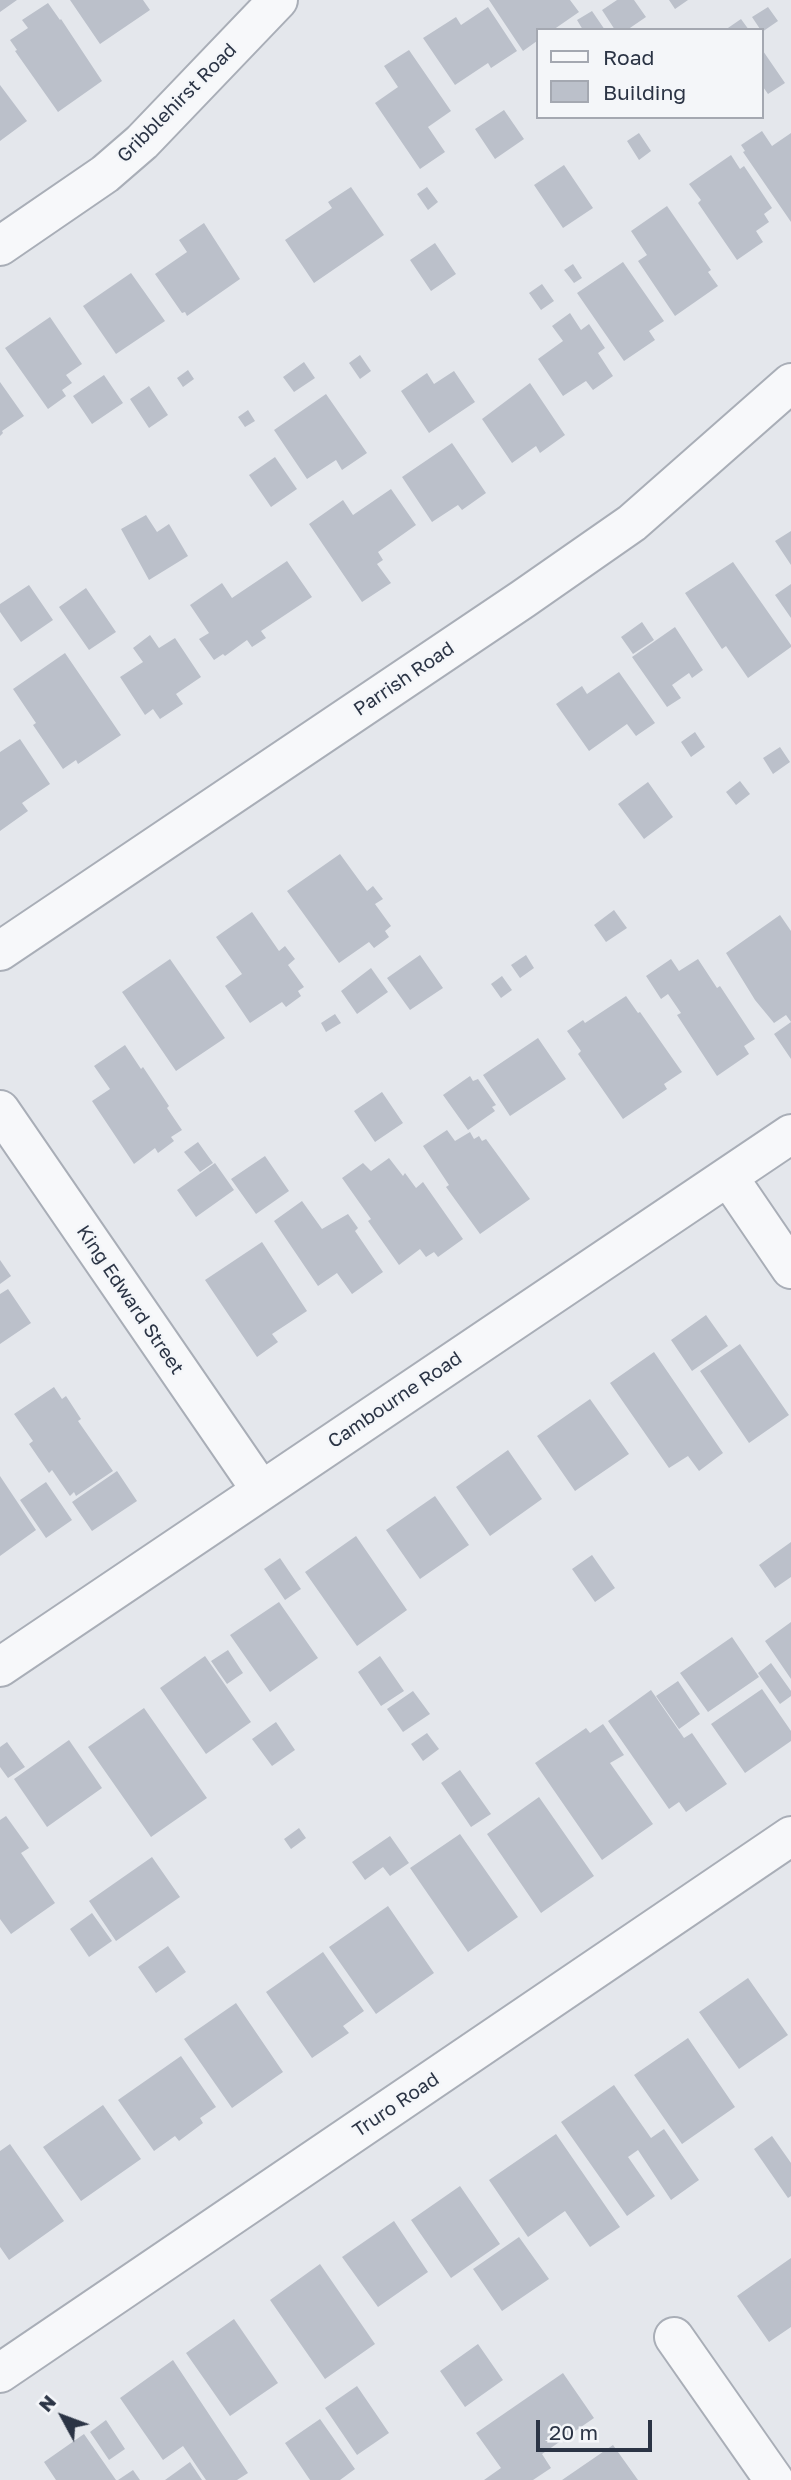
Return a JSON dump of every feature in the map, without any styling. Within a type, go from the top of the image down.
[{"type":"street","name":"Gribblehirst Road","points":[[0,246],[105,174],[142,142],[278,0]]},
{"type":"street","name":"Parrish Road","points":[[0,951],[632,523],[791,383]]},
{"type":"street","name":"King Edward Street","points":[[0,1110],[261,1490]]},
{"type":"street","name":"Cambourne Road","points":[[0,1667],[791,1134]]},
{"type":"street","points":[[729,1178],[791,1269]]},
{"type":"street","name":"Truro Road","points":[[0,2374],[791,1836]]},
{"type":"street","points":[[674,2337],[774,2480]]},
{"type":"building","points":[[0,0],[17,0],[0,12]]},
{"type":"building","points":[[70,0],[143,0],[150,10],[100,44]]},
{"type":"building","points":[[489,0],[570,0],[579,12],[556,28],[536,28],[536,42],[523,51]]},
{"type":"building","points":[[617,0],[634,0],[646,17],[630,28],[614,28],[602,10]]},
{"type":"building","points":[[669,0],[688,0],[675,9]]},
{"type":"building","points":[[48,3],[102,81],[58,112],[10,40],[28,28],[22,20]]},
{"type":"building","points":[[488,7],[517,51],[491,68],[488,63],[455,85],[423,38],[456,17],[461,25]]},
{"type":"building","points":[[768,7],[778,21],[763,31],[752,17]]},
{"type":"building","points":[[592,11],[604,28],[582,28],[577,20]]},
{"type":"building","points":[[741,19],[748,28],[728,28]]},
{"type":"building","points":[[409,50],[451,111],[428,127],[445,152],[420,169],[375,103],[398,87],[384,66]]},
{"type":"building","points":[[763,51],[785,83],[768,94],[763,87]]},
{"type":"building","points":[[0,85],[27,121],[0,141]]},
{"type":"building","points":[[504,110],[524,139],[495,159],[475,129]]},
{"type":"building","points":[[762,131],[772,146],[791,133],[791,222],[743,152],[745,151],[741,145]]},
{"type":"building","points":[[639,133],[651,151],[639,160],[627,141]]},
{"type":"building","points":[[731,155],[740,169],[744,166],[772,208],[764,214],[769,222],[756,231],[763,242],[737,260],[698,203],[701,200],[689,184]]},
{"type":"building","points":[[564,165],[593,208],[563,228],[534,185]]},
{"type":"building","points":[[351,187],[384,235],[314,283],[285,240],[332,208],[328,202]]},
{"type":"building","points":[[427,187],[438,202],[428,210],[417,194]]},
{"type":"building","points":[[667,206],[711,270],[708,272],[718,286],[675,316],[638,261],[647,255],[631,231]]},
{"type":"building","points":[[204,223],[240,279],[187,316],[185,312],[182,313],[155,274],[187,252],[179,240]]},
{"type":"building","points":[[435,243],[456,274],[431,291],[410,260]]},
{"type":"building","points":[[623,262],[664,321],[649,331],[655,340],[624,361],[577,293]]},
{"type":"building","points":[[573,264],[582,278],[574,283],[564,270]]},
{"type":"building","points":[[131,273],[165,321],[116,354],[83,306]]},
{"type":"building","points":[[542,284],[554,301],[541,310],[529,293]]},
{"type":"building","points":[[570,313],[581,330],[589,324],[605,348],[598,353],[613,376],[593,390],[586,381],[563,396],[538,359],[563,341],[552,326]]},
{"type":"building","points":[[50,317],[82,364],[66,375],[72,383],[62,390],[66,396],[48,409],[5,348]]},
{"type":"building","points":[[360,355],[371,371],[360,379],[349,363]]},
{"type":"building","points":[[304,362],[315,378],[294,392],[283,377]]},
{"type":"building","points":[[188,370],[194,379],[183,387],[177,378]]},
{"type":"building","points":[[454,371],[475,402],[429,433],[401,391],[427,373],[434,384]]},
{"type":"building","points":[[104,375],[123,403],[92,424],[73,396]]},
{"type":"building","points":[[0,382],[24,416],[2,431],[0,436]]},
{"type":"building","points":[[530,383],[565,435],[540,453],[536,446],[512,463],[482,419]]},
{"type":"building","points":[[149,386],[168,415],[149,428],[130,399]]},
{"type":"building","points":[[326,394],[367,453],[342,470],[336,460],[307,479],[274,430]]},
{"type":"building","points":[[248,410],[255,421],[245,427],[238,417]]},
{"type":"building","points":[[452,443],[486,493],[462,510],[458,505],[432,522],[402,477]]},
{"type":"building","points":[[275,457],[297,489],[271,507],[249,475]]},
{"type":"building","points":[[391,489],[416,525],[378,552],[383,560],[377,564],[391,583],[362,602],[309,524],[343,500],[353,515]]},
{"type":"building","points":[[146,515],[157,532],[169,524],[188,556],[149,580],[121,529]]},
{"type":"building","points":[[791,531],[791,565],[775,541]]},
{"type":"building","points":[[287,561],[312,597],[261,631],[266,638],[252,647],[247,640],[225,656],[223,654],[214,660],[199,639],[209,633],[190,605],[222,583],[232,598]]},
{"type":"building","points":[[733,562],[791,645],[748,678],[726,646],[722,649],[685,593]]},
{"type":"building","points":[[791,584],[791,618],[775,595]]},
{"type":"building","points":[[29,585],[53,620],[21,642],[0,612],[0,604]]},
{"type":"building","points":[[86,588],[116,632],[89,650],[59,607]]},
{"type":"building","points":[[642,622],[654,640],[633,654],[621,637]]},
{"type":"building","points":[[675,627],[703,670],[692,678],[689,673],[672,685],[681,698],[667,707],[632,657]]},
{"type":"building","points":[[150,635],[159,648],[175,638],[201,677],[176,694],[183,704],[160,719],[153,709],[145,715],[120,677],[143,662],[133,648]]},
{"type":"building","points":[[65,653],[121,735],[78,764],[76,760],[63,769],[33,725],[36,723],[13,689]]},
{"type":"building","points":[[619,672],[655,723],[636,736],[627,724],[589,751],[556,704],[582,686],[587,694]]},
{"type":"building","points":[[695,732],[705,747],[691,757],[681,742]]},
{"type":"building","points":[[20,739],[50,784],[22,803],[28,811],[0,831],[0,752]]},
{"type":"building","points":[[780,747],[790,762],[773,774],[763,758]]},
{"type":"building","points":[[740,781],[750,794],[736,805],[726,792]]},
{"type":"building","points":[[648,782],[673,817],[644,839],[618,804]]},
{"type":"building","points":[[340,854],[367,891],[373,886],[383,899],[375,904],[391,926],[385,931],[389,937],[374,948],[369,942],[339,963],[287,891]]},
{"type":"building","points":[[614,910],[627,928],[606,942],[594,925]]},
{"type":"building","points":[[252,912],[279,951],[285,946],[295,959],[288,965],[304,987],[298,991],[301,996],[286,1007],[282,1002],[250,1023],[225,986],[242,974],[216,937]]},
{"type":"building","points":[[780,915],[791,931],[791,1022],[786,1015],[774,1023],[755,1000],[726,953]]},
{"type":"building","points":[[420,955],[443,988],[410,1010],[387,978]]},
{"type":"building","points":[[526,955],[534,968],[520,978],[511,965]]},
{"type":"building","points":[[170,959],[225,1038],[176,1071],[122,992]]},
{"type":"building","points":[[671,959],[679,971],[698,959],[717,988],[720,986],[755,1039],[744,1046],[749,1054],[717,1076],[677,1015],[681,1013],[668,994],[661,999],[646,976]]},
{"type":"building","points":[[371,968],[388,992],[357,1014],[341,991]]},
{"type":"building","points":[[502,976],[512,990],[501,998],[491,984]]},
{"type":"building","points":[[626,996],[682,1072],[664,1084],[667,1089],[623,1119],[578,1054],[581,1051],[567,1031],[583,1020],[585,1023]]},
{"type":"building","points":[[335,1014],[341,1023],[326,1032],[321,1023]]},
{"type":"building","points":[[791,1022],[791,1059],[774,1034]]},
{"type":"building","points":[[538,1038],[566,1079],[510,1116],[483,1075]]},
{"type":"building","points":[[125,1045],[141,1069],[143,1067],[182,1130],[171,1137],[174,1141],[158,1153],[155,1148],[134,1164],[92,1101],[110,1089],[94,1066]]},
{"type":"building","points":[[470,1076],[473,1081],[478,1079],[496,1105],[492,1107],[495,1111],[468,1130],[443,1095]]},
{"type":"building","points":[[382,1092],[403,1123],[375,1142],[354,1111]]},
{"type":"building","points":[[447,1130],[455,1141],[470,1132],[474,1139],[479,1136],[482,1141],[486,1139],[530,1199],[480,1234],[446,1187],[449,1185],[423,1146]]},
{"type":"building","points":[[198,1142],[213,1163],[200,1172],[184,1152]]},
{"type":"building","points":[[265,1156],[289,1191],[256,1214],[231,1179]]},
{"type":"building","points":[[389,1158],[416,1188],[423,1182],[463,1239],[438,1257],[434,1252],[426,1257],[420,1249],[399,1265],[342,1178],[363,1163],[371,1171]]},
{"type":"building","points":[[215,1163],[234,1190],[196,1217],[177,1190]]},
{"type":"building","points":[[302,1201],[322,1229],[348,1214],[358,1228],[355,1231],[383,1272],[352,1294],[337,1273],[318,1286],[274,1221]]},
{"type":"building","points":[[262,1242],[307,1311],[272,1334],[278,1342],[257,1357],[205,1280]]},
{"type":"building","points":[[0,1260],[11,1276],[0,1284]]},
{"type":"building","points":[[8,1289],[31,1323],[0,1344],[0,1294]]},
{"type":"building","points":[[706,1315],[728,1346],[692,1371],[671,1340]]},
{"type":"building","points":[[740,1344],[789,1415],[749,1443],[700,1371]]},
{"type":"building","points":[[654,1352],[723,1453],[699,1471],[688,1456],[669,1468],[610,1383]]},
{"type":"building","points":[[54,1387],[62,1399],[66,1396],[81,1419],[78,1421],[113,1471],[76,1496],[74,1492],[70,1496],[52,1470],[49,1473],[29,1444],[33,1441],[14,1414]]},
{"type":"building","points":[[590,1399],[629,1454],[575,1491],[537,1436]]},
{"type":"building","points":[[508,1450],[542,1499],[490,1536],[456,1487]]},
{"type":"building","points":[[117,1471],[137,1501],[92,1531],[72,1502]]},
{"type":"building","points":[[0,1476],[36,1530],[0,1556]]},
{"type":"building","points":[[46,1482],[72,1520],[46,1538],[20,1500]]},
{"type":"building","points":[[435,1496],[469,1545],[420,1579],[386,1530]]},
{"type":"building","points":[[356,1536],[407,1610],[357,1646],[305,1572]]},
{"type":"building","points":[[791,1542],[791,1577],[775,1588],[759,1565]]},
{"type":"building","points":[[592,1555],[615,1588],[595,1602],[572,1569]]},
{"type":"building","points":[[280,1558],[301,1589],[285,1600],[264,1569]]},
{"type":"building","points":[[279,1602],[318,1658],[270,1692],[230,1635]]},
{"type":"building","points":[[791,1622],[791,1679],[765,1641]]},
{"type":"building","points":[[732,1637],[759,1677],[708,1712],[680,1673]]},
{"type":"building","points":[[228,1650],[243,1673],[227,1684],[211,1661]]},
{"type":"building","points":[[205,1656],[251,1722],[206,1754],[160,1688]]},
{"type":"building","points":[[380,1656],[404,1691],[381,1706],[358,1672]]},
{"type":"building","points":[[771,1663],[791,1691],[791,1696],[780,1704],[758,1673]]},
{"type":"building","points":[[678,1681],[700,1714],[679,1729],[656,1696]]},
{"type":"building","points":[[762,1689],[791,1731],[791,1741],[745,1773],[711,1724]]},
{"type":"building","points":[[651,1690],[684,1738],[692,1733],[727,1784],[686,1812],[679,1802],[669,1809],[608,1721]]},
{"type":"building","points":[[413,1691],[430,1714],[403,1732],[387,1709]]},
{"type":"building","points":[[144,1708],[207,1798],[151,1837],[88,1747]]},
{"type":"building","points":[[276,1722],[295,1750],[272,1766],[252,1739]]},
{"type":"building","points":[[603,1724],[624,1755],[610,1763],[653,1824],[602,1860],[535,1763],[586,1728],[590,1733]]},
{"type":"building","points":[[427,1733],[439,1749],[423,1761],[411,1744]]},
{"type":"building","points":[[69,1740],[102,1788],[47,1827],[14,1779]]},
{"type":"building","points":[[7,1742],[25,1767],[8,1778],[0,1767],[0,1747]]},
{"type":"building","points":[[460,1770],[491,1814],[471,1827],[441,1783]]},
{"type":"building","points":[[539,1797],[594,1876],[541,1913],[487,1834]]},
{"type":"building","points":[[6,1816],[29,1848],[21,1853],[55,1903],[11,1934],[0,1919],[0,1820]]},
{"type":"building","points":[[299,1828],[306,1838],[291,1849],[284,1839]]},
{"type":"building","points":[[460,1834],[518,1917],[468,1952],[410,1868]]},
{"type":"building","points":[[390,1836],[409,1863],[390,1876],[383,1867],[365,1880],[352,1862]]},
{"type":"building","points":[[152,1857],[180,1897],[116,1941],[89,1901]]},
{"type":"building","points":[[388,1906],[434,1973],[376,2014],[329,1947]]},
{"type":"building","points":[[92,1913],[112,1941],[89,1957],[70,1929]]},
{"type":"building","points":[[168,1946],[186,1972],[156,1993],[138,1967]]},
{"type":"building","points":[[323,1952],[364,2011],[343,2026],[349,2033],[312,2058],[266,1992]]},
{"type":"building","points":[[748,1978],[788,2035],[739,2069],[699,2012]]},
{"type":"building","points":[[236,2003],[283,2072],[232,2108],[184,2039]]},
{"type":"building","points":[[688,2038],[735,2107],[682,2144],[634,2075]]},
{"type":"building","points":[[181,2056],[216,2107],[200,2118],[203,2123],[179,2141],[175,2136],[154,2151],[118,2100]]},
{"type":"building","points":[[614,2085],[651,2138],[664,2129],[699,2180],[671,2200],[638,2150],[628,2157],[655,2196],[627,2216],[561,2122]]},
{"type":"building","points":[[103,2105],[141,2159],[81,2201],[43,2147]]},
{"type":"building","points":[[556,2134],[620,2227],[590,2247],[565,2211],[528,2237],[489,2180]]},
{"type":"building","points":[[772,2136],[791,2163],[791,2196],[788,2198],[754,2149]]},
{"type":"building","points":[[10,2144],[64,2221],[9,2260],[0,2247],[0,2151]]},
{"type":"building","points":[[460,2186],[500,2244],[451,2278],[411,2220]]},
{"type":"building","points":[[394,2221],[428,2272],[378,2307],[342,2257]]},
{"type":"building","points":[[519,2237],[549,2279],[502,2311],[473,2269]]},
{"type":"building","points":[[791,2258],[791,2327],[769,2342],[737,2296]]},
{"type":"building","points":[[320,2264],[375,2344],[325,2379],[270,2300]]},
{"type":"building","points":[[234,2319],[278,2383],[230,2416],[186,2353]]},
{"type":"building","points":[[478,2344],[503,2380],[465,2407],[440,2371]]},
{"type":"building","points":[[173,2360],[248,2473],[237,2480],[206,2480],[183,2446],[163,2460],[120,2398]]},
{"type":"building","points":[[563,2373],[594,2418],[542,2454],[551,2468],[533,2480],[484,2480],[501,2468],[476,2433]]},
{"type":"building","points":[[357,2386],[389,2433],[357,2455],[325,2408]]},
{"type":"building","points":[[320,2419],[355,2469],[340,2480],[310,2480],[285,2443]]},
{"type":"building","points":[[106,2420],[125,2449],[109,2460],[90,2432]]},
{"type":"building","points":[[84,2434],[116,2480],[56,2480],[44,2462]]},
{"type":"building","points":[[613,2445],[638,2480],[562,2480]]},
{"type":"building","points":[[190,2462],[202,2480],[165,2480]]},
{"type":"building","points":[[133,2470],[140,2480],[118,2480]]}]
